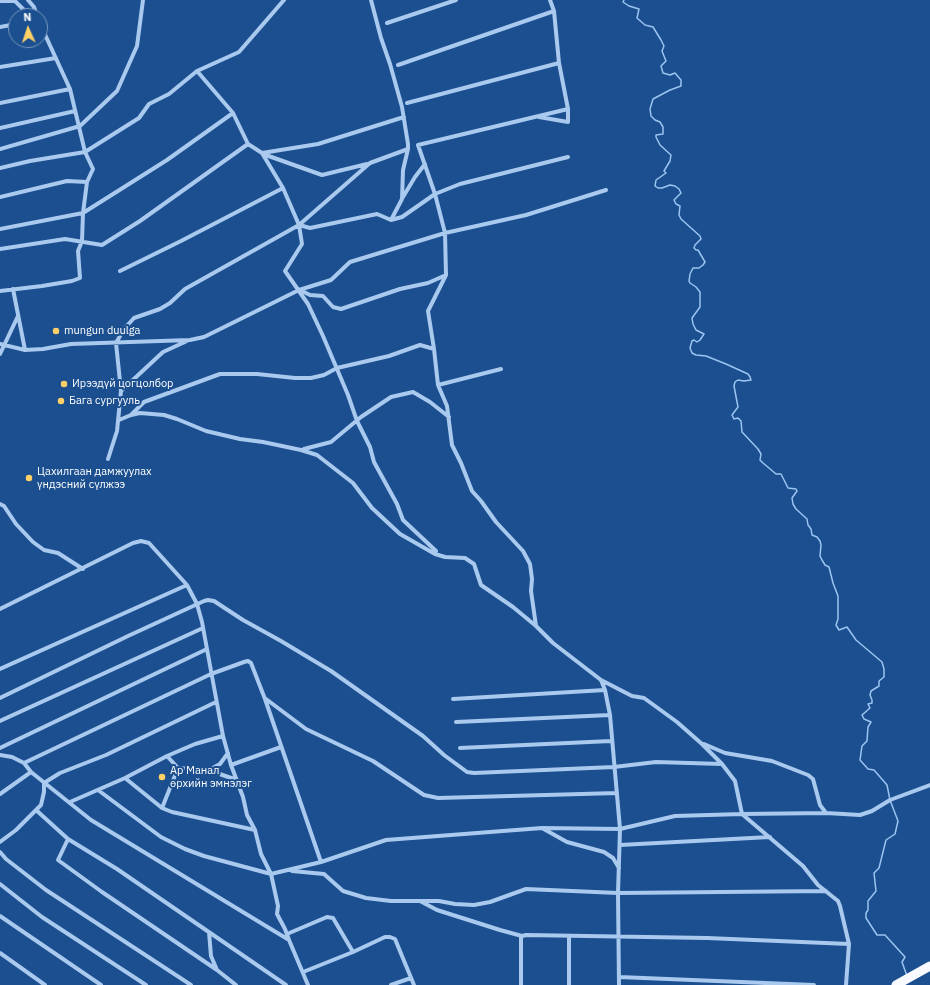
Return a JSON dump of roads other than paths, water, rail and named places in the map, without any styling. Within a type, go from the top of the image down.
[{"type":"highway","points":[[899,983],[930,966]]},
{"type":"street","points":[[28,0],[34,8]]},
{"type":"street","points":[[0,149],[80,126],[117,90],[137,46],[143,0]]},
{"type":"street","points":[[0,168],[85,152],[139,118],[148,104],[169,94],[197,71],[239,52],[284,0]]},
{"type":"street","points":[[371,0],[404,117],[408,149],[403,170],[402,199]]},
{"type":"street","points":[[372,6],[375,0]]},
{"type":"street","points":[[387,23],[456,0]]},
{"type":"street","points":[[536,116],[568,122],[568,109],[559,62],[554,12],[550,0]]},
{"type":"street","points":[[0,2],[15,1],[22,8]]},
{"type":"street","points":[[398,65],[554,12]]},
{"type":"street","points":[[0,291],[42,286],[72,281],[80,278],[78,251],[82,241],[82,213],[87,182],[93,169],[85,152],[70,89],[48,41]]},
{"type":"street","points":[[0,67],[56,58]]},
{"type":"street","points":[[407,103],[559,62]]},
{"type":"street","points":[[197,71],[233,113],[248,144],[262,153],[322,175],[370,163],[408,149]]},
{"type":"street","points":[[0,103],[70,89]]},
{"type":"street","points":[[536,626],[531,591],[532,579],[530,564],[523,551],[496,522],[472,491],[452,445],[447,406],[438,386],[428,311],[446,274],[445,232],[435,194],[418,145],[568,109]]},
{"type":"street","points":[[0,128],[75,110]]},
{"type":"street","points":[[0,229],[82,213],[167,160],[233,113]]},
{"type":"street","points":[[262,153],[318,144],[404,117]]},
{"type":"street","points":[[0,249],[65,239],[102,245],[140,221],[248,144]]},
{"type":"street","points":[[262,153],[283,188],[299,225],[302,244],[285,271],[308,304],[337,368],[356,420],[370,447],[374,462],[397,504],[403,520],[433,550],[445,557]]},
{"type":"street","points":[[299,225],[310,228],[377,214],[391,220],[402,217],[435,194],[460,184],[568,157]]},
{"type":"street","points":[[108,459],[119,420],[121,391],[116,343],[124,328],[134,318],[160,309],[170,303],[185,289],[299,225],[370,163]]},
{"type":"street","points":[[391,220],[415,177],[425,164]]},
{"type":"street","points":[[0,197],[67,181],[87,182]]},
{"type":"street","points":[[120,271],[283,188]]},
{"type":"street","points":[[2,344],[25,350],[43,349],[71,344],[190,340],[204,337],[299,290],[331,280],[350,262],[445,232],[526,215],[606,190]]},
{"type":"street","points":[[299,290],[310,295],[322,296],[333,307],[341,309],[356,305],[375,297],[428,283],[446,274]]},
{"type":"street","points":[[13,290],[25,350]]},
{"type":"street","points":[[0,354],[2,344],[18,316]]},
{"type":"street","points":[[121,391],[162,352],[190,340]]},
{"type":"street","points":[[131,415],[144,402],[220,374],[257,374],[311,378],[324,375],[337,368],[389,356],[420,345],[434,349]]},
{"type":"street","points":[[438,386],[501,369]]},
{"type":"street","points":[[301,450],[318,447],[331,442],[356,420],[391,397],[413,392],[430,402],[449,417]]},
{"type":"street","points":[[119,420],[140,413],[164,415],[206,431],[301,450],[317,455],[343,473],[353,483],[372,508],[400,534],[436,554],[445,557],[465,558],[474,564],[481,585],[513,607],[536,626],[553,643],[601,680],[632,696],[644,698],[677,722],[722,764],[735,781],[742,814],[803,866],[818,885],[838,901],[849,944],[846,985]]},
{"type":"street","points":[[0,504],[4,506],[16,524],[33,542],[44,550],[58,553],[83,569]]},
{"type":"street","points":[[0,609],[133,543],[141,541],[146,541],[149,543],[187,585],[197,604],[203,628],[216,702],[231,765],[243,798],[247,815],[255,830],[261,854],[271,874],[278,906],[277,914],[308,985]]},
{"type":"street","points":[[0,669],[187,585]]},
{"type":"street","points":[[0,698],[197,604],[204,601],[214,601],[243,620],[282,641],[331,671],[424,736],[444,755],[467,772],[474,773],[614,767],[656,762],[722,764]]},
{"type":"street","points":[[0,721],[203,628]]},
{"type":"street","points":[[0,748],[207,649]]},
{"type":"street","points":[[24,763],[211,674],[248,661],[251,663],[265,699],[321,862]]},
{"type":"street","points":[[601,680],[605,690],[610,715],[620,829],[618,893],[619,985]]},
{"type":"street","points":[[453,699],[605,690]]},
{"type":"street","points":[[265,699],[306,729],[372,761],[424,795],[438,798],[617,793]]},
{"type":"street","points":[[44,782],[60,773],[106,755],[216,702]]},
{"type":"street","points":[[456,722],[610,715]]},
{"type":"street","points":[[70,802],[125,778],[167,756],[195,744],[223,736]]},
{"type":"street","points":[[460,748],[612,741]]},
{"type":"street","points":[[702,744],[725,753],[772,760],[808,775],[813,779],[820,805],[826,813]]},
{"type":"street","points":[[231,765],[281,747]]},
{"type":"street","points":[[208,770],[220,764],[228,753]]},
{"type":"street","points":[[0,755],[12,757],[24,763],[31,772],[91,820],[289,940]]},
{"type":"street","points":[[167,756],[178,768],[208,770],[237,780]]},
{"type":"street","points":[[162,808],[178,768]]},
{"type":"street","points":[[0,794],[31,772]]},
{"type":"street","points":[[125,778],[162,808],[172,812],[255,830]]},
{"type":"street","points":[[0,842],[16,830],[41,805],[44,792],[44,782]]},
{"type":"street","points":[[98,790],[161,837],[185,849],[204,856],[271,874],[321,862],[386,840],[542,828],[620,829],[675,816],[826,813],[860,815],[872,811],[890,800],[930,784]]},
{"type":"street","points":[[36,810],[68,839],[116,869],[286,985]]},
{"type":"street","points":[[542,828],[567,842],[604,852],[613,858],[619,869]]},
{"type":"street","points":[[620,845],[770,837]]},
{"type":"street","points":[[68,839],[58,860],[102,892],[217,970],[236,985]]},
{"type":"street","points":[[0,852],[46,890],[191,985]]},
{"type":"street","points":[[285,871],[324,874],[343,891],[366,898],[391,901],[439,901],[474,905],[490,902],[526,889],[618,893],[826,892]]},
{"type":"street","points":[[0,884],[42,917],[146,985]]},
{"type":"street","points":[[418,901],[437,910],[522,936],[707,938],[849,944]]},
{"type":"street","points":[[0,916],[101,985]]},
{"type":"street","points":[[287,934],[327,917],[333,918],[353,952]]},
{"type":"street","points":[[209,932],[211,956],[217,970]]},
{"type":"street","points":[[521,985],[522,936]]},
{"type":"street","points":[[569,936],[569,985]]},
{"type":"street","points":[[303,972],[353,952],[385,937],[390,937],[395,939],[414,985]]},
{"type":"street","points":[[0,954],[45,985]]},
{"type":"street","points":[[619,977],[814,985]]},
{"type":"street","points":[[391,985],[411,978]]},
{"type":"waterway","points":[[624,0],[623,2],[629,6],[639,9],[637,18],[645,25],[653,27],[661,40],[664,46],[662,51],[666,61],[661,66],[663,73],[670,75],[675,73],[681,80],[681,86],[653,99],[650,109],[651,116],[660,122],[663,127],[663,134],[656,135],[656,137],[660,145],[671,155],[670,161],[664,171],[666,173],[656,180],[655,186],[662,188],[670,185],[679,189],[681,193],[674,200],[676,204],[680,206],[679,215],[681,219],[700,236],[701,239],[694,248],[698,250],[705,262],[699,268],[693,268],[690,274],[690,283],[700,292],[700,307],[692,318],[693,324],[696,330],[704,334],[697,342],[694,340],[692,341],[690,348],[692,353],[696,355],[706,356],[726,364],[748,374],[750,377],[751,380],[738,380],[735,382],[734,386],[738,407],[732,415],[734,419],[738,418],[741,421],[742,432],[758,449],[761,454],[760,460],[776,474],[781,474],[788,488],[796,489],[797,491],[792,498],[793,504],[796,509],[807,519],[812,535],[817,537],[820,541],[820,556],[825,565],[829,567],[838,596],[838,619],[836,625],[839,630],[847,627],[856,640],[882,662],[884,677],[879,681],[879,686],[871,691],[870,695],[872,703],[868,704],[870,708],[862,715],[864,719],[871,722],[868,727],[867,741],[862,746],[860,760],[868,769],[874,770],[887,785],[890,800],[898,821],[895,834],[886,840],[879,868],[874,873],[876,891],[868,901],[866,918],[877,935],[885,935],[905,957],[902,962],[907,976]]},
{"type":"place","name":"mungun duulga","points":[[56,331]]},
{"type":"place","name":"Ирээдүй цогцолбор","points":[[64,384]]},
{"type":"place","name":"Бага сургууль","points":[[61,401]]},
{"type":"place","name":"Цахилгаан дамжуулах үндэсний сүлжээ","points":[[29,478]]},
{"type":"place","name":"Ар Манал өрхийн эмнэлэг","points":[[162,777]]}]
